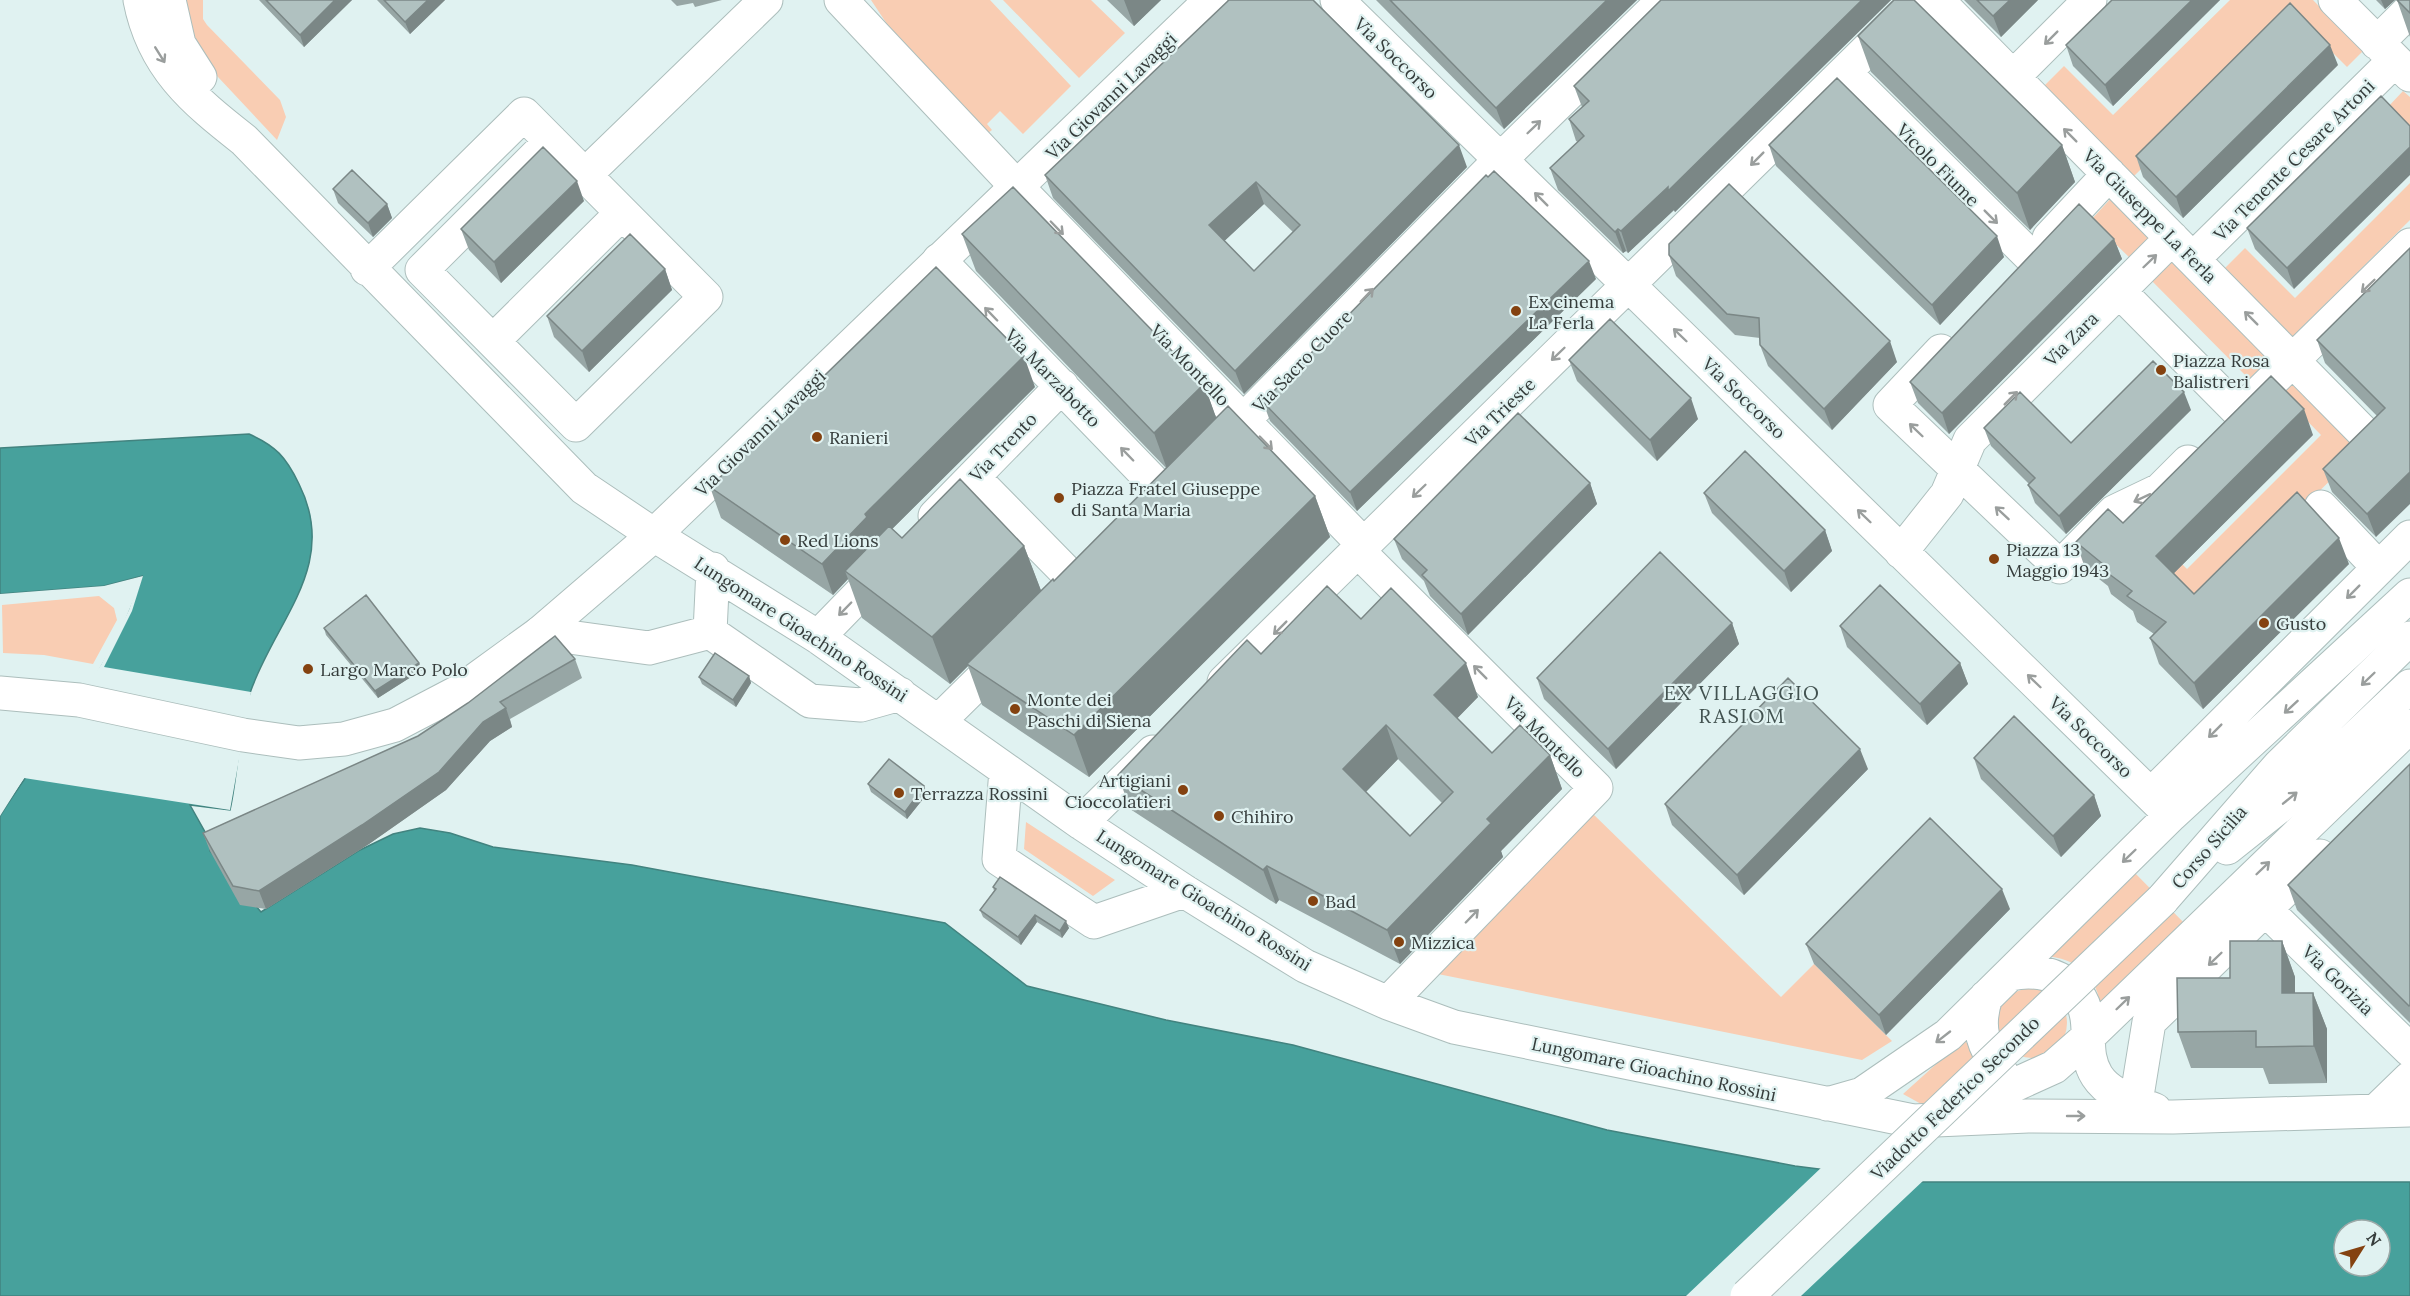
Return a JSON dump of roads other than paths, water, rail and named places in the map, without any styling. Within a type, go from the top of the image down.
[{"type":"street","points":[[140,0],[154,45],[177,82],[201,106],[244,140]]},
{"type":"street","points":[[169,0],[179,44],[188,61],[244,140]]},
{"type":"street","points":[[585,175],[766,0]]},
{"type":"street","name":"Via Montello","points":[[841,0],[1016,186],[1244,420],[1361,548],[1596,788],[1388,1003]]},
{"type":"street","name":"Via Giovanni Lavaggi","points":[[0,693],[79,700],[243,735],[299,743],[344,739],[395,725],[460,691],[540,633],[654,535],[1211,0]]},
{"type":"street","name":"Via Soccorso","points":[[1336,0],[2161,805]]},
{"type":"street","name":"Via Sacro Cuore","points":[[1143,520],[1501,159],[1664,0]]},
{"type":"street","name":"Via Trieste","points":[[1205,701],[1918,0]]},
{"type":"street","name":"Via Giuseppe La Ferla","points":[[1937,0],[2363,432]]},
{"type":"street","points":[[2013,77],[2090,0]]},
{"type":"street","points":[[2336,0],[2394,59]]},
{"type":"street","name":"Via Tenente Cesare Artoni","points":[[2183,249],[2394,59],[2410,10]]},
{"type":"street","name":"Vicolo Fiume","points":[[1845,73],[2031,257]]},
{"type":"street","points":[[368,269],[524,114],[551,141],[585,175],[622,213],[706,297],[576,425],[422,270],[551,141]]},
{"type":"street","name":"Lungomare Gioachino Rossini","points":[[244,140],[584,488],[654,535],[818,637],[1081,824],[1305,966],[1388,1003],[1454,1027],[1912,1121],[2028,1116],[2174,1117]]},
{"type":"street","points":[[2007,282],[2109,174]]},
{"type":"street","points":[[493,341],[622,213]]},
{"type":"street","points":[[1959,332],[1890,405],[2060,567],[2114,512],[2160,490],[2410,245]]},
{"type":"street","name":"Via Zara","points":[[1957,470],[1970,440],[2119,291],[2183,249]]},
{"type":"street","name":"Via Marzabotto","points":[[939,260],[1062,386],[1181,482]]},
{"type":"street","points":[[2119,291],[2239,412]]},
{"type":"street","name":"Via Trento","points":[[818,637],[1062,386]]},
{"type":"street","points":[[1901,552],[1947,494],[1957,470]]},
{"type":"street","points":[[973,477],[1078,584]]},
{"type":"street","points":[[2321,507],[2378,567]]},
{"type":"street","points":[[1825,1104],[1862,1094],[1948,1035],[2010,974],[2378,567],[2410,537]]},
{"type":"street","points":[[1055,607],[1102,560]]},
{"type":"street","points":[[710,632],[712,569]]},
{"type":"street","points":[[2161,805],[2410,595]]},
{"type":"street","points":[[939,721],[1030,631]]},
{"type":"street","points":[[540,633],[649,648],[710,632],[810,701],[861,705],[900,694]]},
{"type":"street","name":"Corso Sicilia","points":[[2162,900],[2279,766],[2410,638]]},
{"type":"street","name":"Corso Sicilia","points":[[2162,900],[2300,790],[2410,686]]},
{"type":"street","points":[[1912,1121],[2010,1087],[2054,1066],[2087,1038],[2410,726]]},
{"type":"street","points":[[1081,824],[1171,735]]},
{"type":"street","points":[[1006,770],[999,859],[1094,922],[1184,891]]},
{"type":"street","points":[[2136,1102],[2150,1022],[2343,833]]},
{"type":"street","name":"Viadotto Federico Secondo","points":[[1747,1296],[2162,900]]},
{"type":"street","name":"Via Gorizia","points":[[2265,909],[2410,1050]]},
{"type":"street","points":[[2010,974],[2030,970],[2049,974],[2067,983],[2080,998],[2087,1017],[2089,1058],[2097,1076],[2112,1092],[2174,1117],[2410,1110]]},
{"type":"street","points":[[1986,998],[1981,1014],[1980,1032],[1986,1049],[2028,1116]]},
{"type":"street","points":[[2377,1110],[2410,1078]]},
{"type":"water","points":[[249,434],[266,443],[285,459],[299,484],[310,514],[312,541],[308,567],[299,592],[261,666],[250,693],[243,721],[230,810],[190,805],[209,839],[210,851],[261,912],[358,851],[393,834],[420,828],[450,833],[493,847],[632,865],[945,923],[1027,986],[1166,1020],[1293,1045],[1607,1130],[1795,1166],[1922,1182],[2410,1182],[2410,1296],[0,1296],[0,816],[98,671],[130,609],[142,576],[104,586],[0,594],[0,448]]},
{"type":"place","name":"Ex cinema La Ferla","points":[[1516,311]]},
{"type":"place","name":"Piazza Rosa Balistreri","points":[[2161,370]]},
{"type":"place","name":"Ranieri","points":[[817,437]]},
{"type":"place","name":"Piazza Fratel Giuseppe di Santa Maria","points":[[1059,498]]},
{"type":"place","name":"Red Lions","points":[[785,540]]},
{"type":"place","name":"Piazza 13 Maggio 1943","points":[[1994,559]]},
{"type":"place","name":"Gusto","points":[[2264,623]]},
{"type":"place","name":"Largo Marco Polo","points":[[308,669]]},
{"type":"place","name":"Monte dei Paschi di Siena","points":[[1015,709]]},
{"type":"place","name":"Artigiani Cioccolatieri","points":[[1183,790]]},
{"type":"place","name":"Terrazza Rossini","points":[[899,793]]},
{"type":"place","name":"Chihiro","points":[[1219,816]]},
{"type":"place","name":"Bad","points":[[1313,901]]},
{"type":"place","name":"Mizzica","points":[[1399,942]]},
{"type":"district","name":"EX VILLAGGIO RASIOM","points":[[1742,704]]}]
